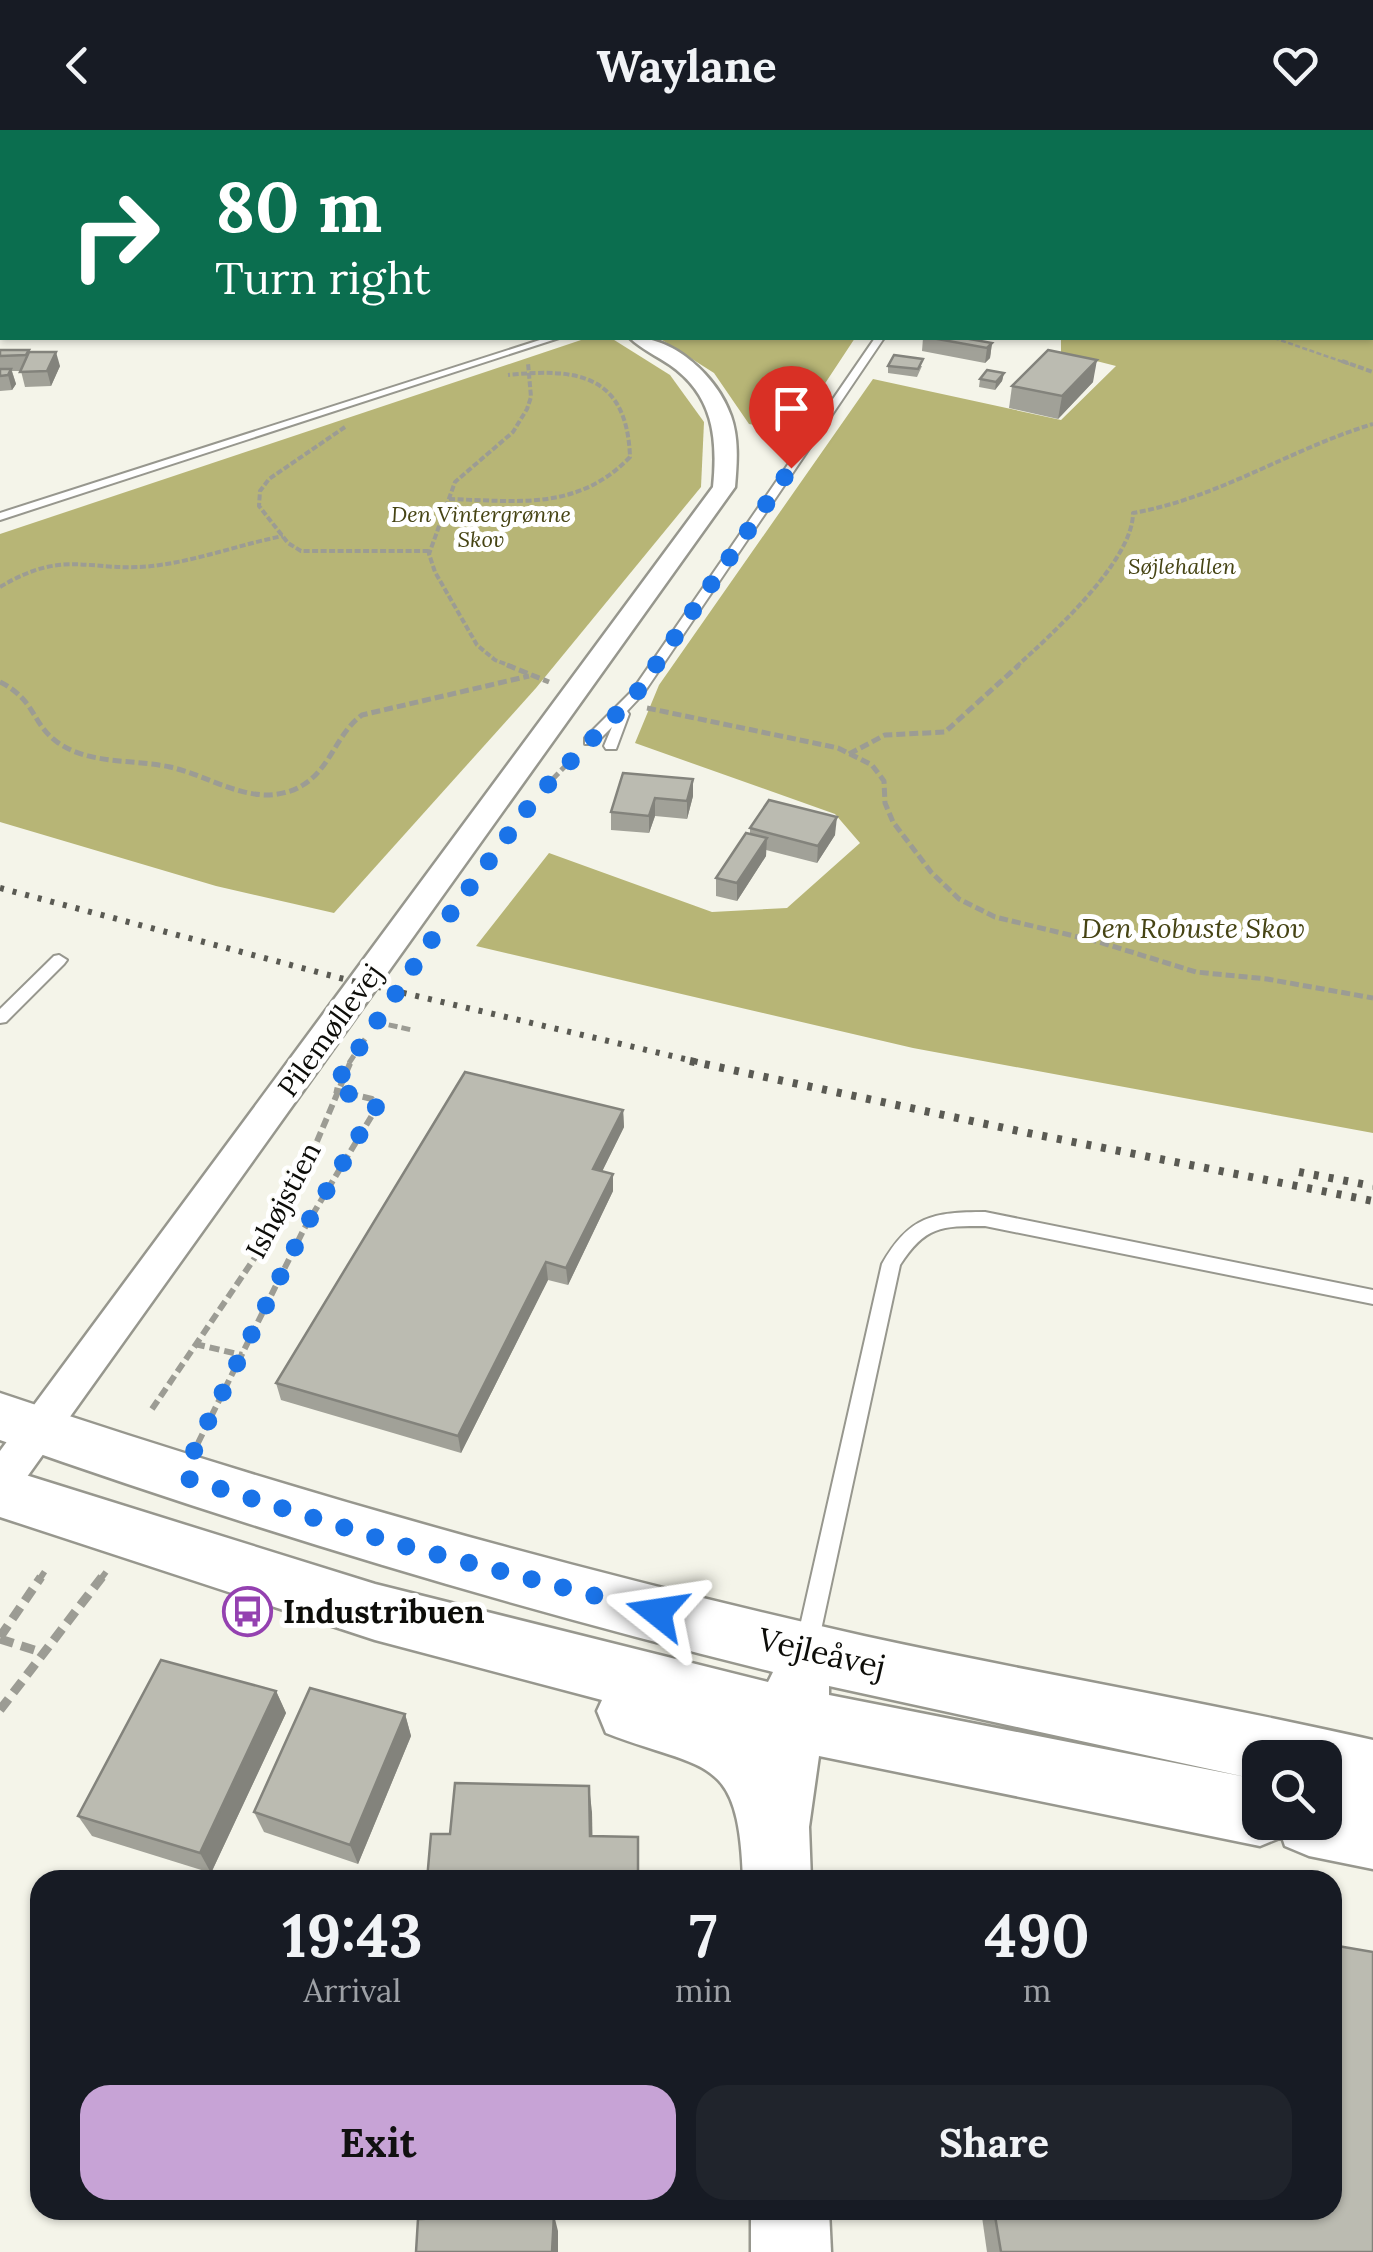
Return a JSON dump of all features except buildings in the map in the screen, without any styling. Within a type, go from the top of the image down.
[{"type":"street","name":"Pilemøllevej","points":[[0,1483],[18,1422],[578,692],[724,487],[728,430],[718,406],[685,367],[642,340]]},
{"type":"street","name":"Vejleåvej","points":[[18,1422],[397,1544],[805,1651],[1242,1744]]},
{"type":"street","points":[[0,1492],[375,1612],[792,1719],[1242,1809]]},
{"type":"street","points":[[375,1612],[452,1660],[722,1738],[754,1773],[776,1854]]},
{"type":"street","points":[[776,1854],[792,1719],[805,1651]]},
{"type":"street","points":[[1342,1766],[1373,1772]]},
{"type":"street","points":[[1342,1829],[1373,1835]]},
{"type":"street","points":[[790,2220],[791,2252]]},
{"type":"lane","points":[[0,516],[548,340]]},
{"type":"lane","points":[[590,741],[627,704],[879,340]]},
{"type":"lane","points":[[611,746],[627,704]]},
{"type":"lane","points":[[0,1018],[59,960]]},
{"type":"lane","points":[[805,1651],[890,1264],[910,1232],[942,1219],[985,1219],[1373,1298]]},
{"type":"path","points":[[1280,340],[1373,372]]},
{"type":"path","points":[[522,348],[532,397],[520,422],[504,440],[456,482],[430,551],[434,572],[478,646],[495,660],[578,692]]},
{"type":"path","points":[[449,499],[568,497],[608,482],[630,457],[626,421],[590,378],[570,372],[504,375]]},
{"type":"path","points":[[357,420],[282,468],[260,491],[259,506],[283,536],[301,551],[312,554],[430,551]]},
{"type":"path","points":[[849,754],[885,735],[945,732],[1050,637],[1100,578],[1133,530],[1132,513],[1179,503],[1316,442],[1373,424]]},
{"type":"path","points":[[0,587],[32,568],[54,563],[151,566],[283,536]]},
{"type":"path","points":[[0,682],[31,698],[52,741],[77,753],[178,769],[253,796],[302,784],[320,771],[339,734],[372,710],[453,696],[530,676]]},
{"type":"path","points":[[627,704],[849,754],[872,765],[884,781],[893,822],[931,872],[960,899],[995,917],[1099,942],[1196,972],[1267,979],[1373,998]]},
{"type":"path","points":[[536,797],[590,741]]},
{"type":"path","name":"Ishøjstien","points":[[152,1409],[273,1230],[307,1165],[334,1090],[386,1007]]},
{"type":"path","points":[[376,1022],[412,1030]]},
{"type":"path","points":[[186,1478],[195,1448],[304,1229],[376,1107],[372,1100],[334,1090]]},
{"type":"path","points":[[195,1344],[242,1355]]},
{"type":"path","points":[[0,1710],[131,1534]]},
{"type":"path","points":[[44,1653],[0,1638],[45,1571]]},
{"type":"green space","name":"Den Vintergrønne Skov","points":[[581,340],[614,340],[670,375],[704,422],[701,487],[536,688],[334,913],[216,886],[0,822],[0,534]]},
{"type":"green space","points":[[662,340],[854,340],[793,432],[749,424],[714,373]]},
{"type":"green space","points":[[1061,340],[1373,340],[1373,1133],[913,1048],[476,946],[549,853],[712,912],[787,908],[860,843],[835,814],[635,743],[659,685],[873,379],[1061,420],[1116,366],[1061,352]]},
{"type":"railway","points":[[0,888],[340,978],[702,1063]]},
{"type":"railway","points":[[690,1061],[1373,1201]]},
{"type":"railway","points":[[1299,1172],[1373,1186]]},
{"type":"place","name":"Industribuen","points":[[248,1612]]},
{"type":"route","points":[[657,1612],[397,1544],[186,1478],[195,1448],[304,1229],[376,1107],[372,1100],[334,1090],[343,1072],[437,932],[536,797],[636,694],[791,468]]},
{"type":"park label","name":"Søjlehallen","points":[[1182,566]]},
{"type":"park label","name":"Den Robuste Skov","points":[[1193,928]]}]
